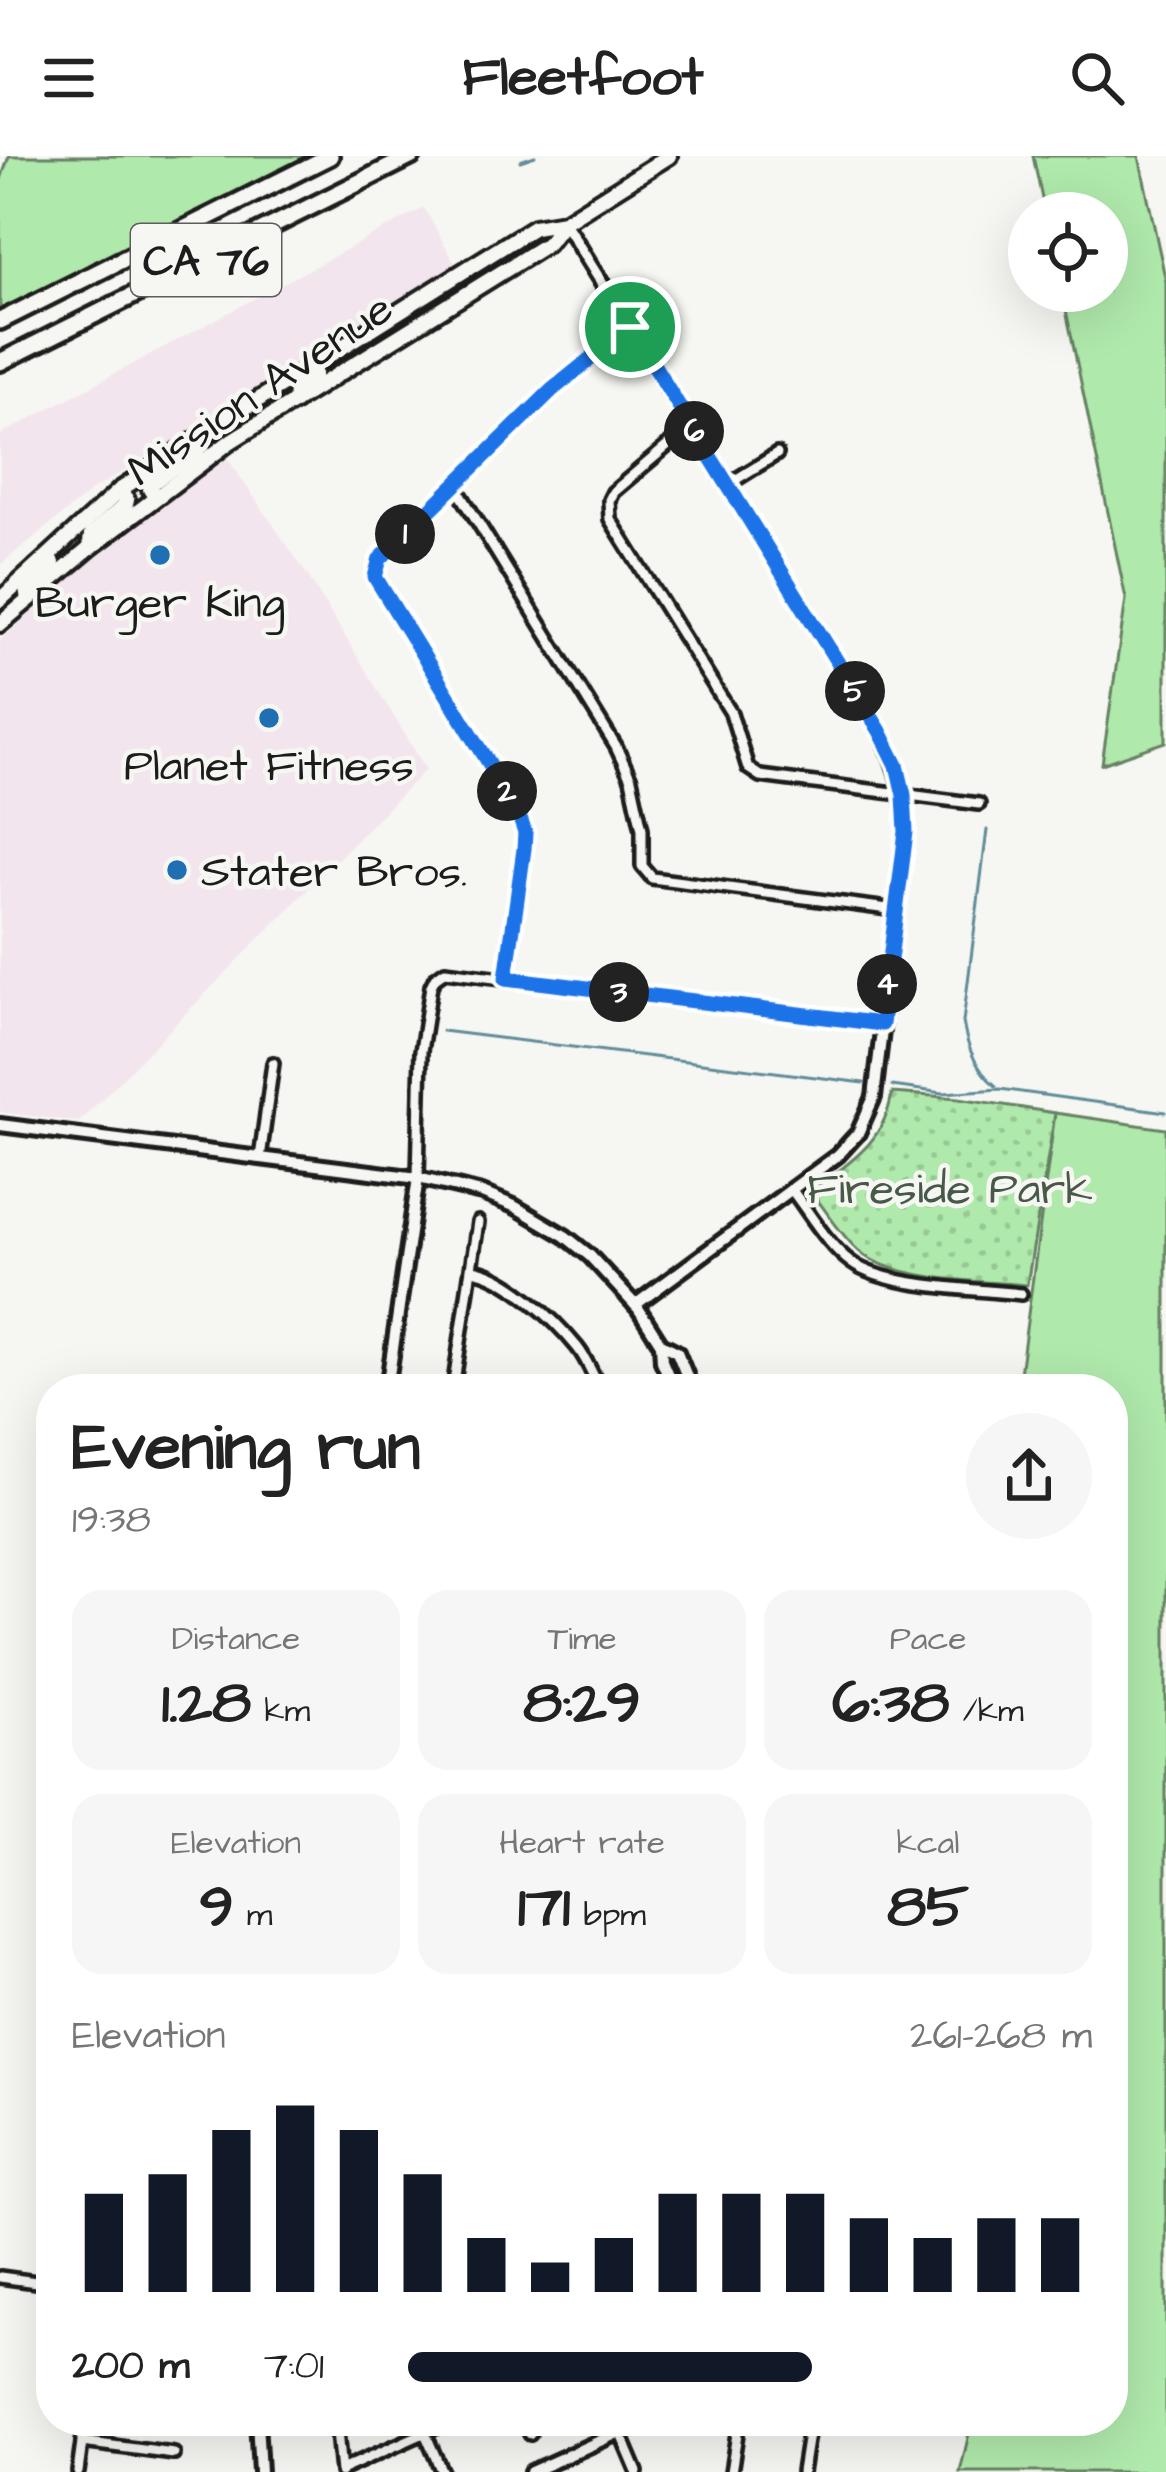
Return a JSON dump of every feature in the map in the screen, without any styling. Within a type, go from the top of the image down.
[{"type":"highway","name":"CA 76","points":[[0,321],[330,156]]},
{"type":"highway","name":"CA 76","points":[[0,362],[412,156]]},
{"type":"main road","name":"Mission Avenue","points":[[0,624],[89,548],[231,441],[547,244],[564,222],[669,156]]},
{"type":"main road","name":"Mission Avenue","points":[[2,597],[120,490],[202,435],[534,226],[564,222]]},
{"type":"main road","points":[[326,383],[326,374],[342,361],[346,344]]},
{"type":"main road","points":[[295,402],[296,390],[314,377],[314,364]]},
{"type":"main road","points":[[155,497],[152,483],[198,450],[202,435]]},
{"type":"main road","points":[[89,548],[92,535],[126,504],[120,490]]},
{"type":"main road","points":[[28,600],[26,589],[60,556],[60,544]]},
{"type":"street","points":[[564,222],[880,731],[897,765],[904,795],[906,832],[874,1097],[858,1133],[838,1154],[635,1305]]},
{"type":"street","points":[[506,978],[525,833],[516,807],[375,577],[380,559],[455,485],[552,390],[630,327]]},
{"type":"street","points":[[691,426],[613,492],[610,519],[730,712],[748,767],[760,776],[979,804]]},
{"type":"street","points":[[728,485],[777,454]]},
{"type":"street","points":[[455,485],[616,747],[631,778],[642,829],[642,866],[652,878],[896,910]]},
{"type":"street","points":[[389,1374],[418,1178],[422,1051],[430,986],[445,970],[882,1024]]},
{"type":"street","points":[[260,1158],[273,1063]]},
{"type":"street","points":[[0,1125],[418,1178],[484,1194],[548,1226],[590,1256],[635,1305],[661,1344],[677,1352],[686,1374]]},
{"type":"street","points":[[791,1189],[855,1266],[890,1279],[1021,1294]]},
{"type":"street","points":[[455,1374],[478,1222]]},
{"type":"street","points":[[472,1270],[526,1297],[580,1350],[592,1374]]},
{"type":"street","points":[[661,1344],[668,1374]]},
{"type":"street","points":[[0,2277],[36,2282]]},
{"type":"street","points":[[78,2472],[83,2436]]},
{"type":"street","points":[[258,2436],[260,2472]]},
{"type":"street","points":[[338,2436],[341,2471],[418,2436]]},
{"type":"street","points":[[426,2436],[442,2472]]},
{"type":"street","points":[[531,2472],[600,2436]]},
{"type":"street","points":[[621,2436],[637,2472]]},
{"type":"street","points":[[731,2472],[737,2436]]},
{"type":"street","points":[[802,2472],[808,2436]]},
{"type":"street","points":[[82,2442],[174,2454]]},
{"type":"shaded area","points":[[424,208],[456,265],[95,488],[0,565],[0,435]]},
{"type":"shaded area","points":[[226,456],[308,576],[426,769],[79,1122],[0,1112],[0,640],[136,523]]},
{"type":"green space","points":[[9,156],[308,156],[0,310],[0,182]]},
{"type":"green space","points":[[1033,156],[1139,156],[1166,282],[1166,742],[1102,764],[1126,599],[1066,312],[1128,312],[1128,192],[1041,192]]},
{"type":"green space","name":"Fireside Park","points":[[892,1093],[1055,1113],[1027,1285],[939,1278],[875,1262],[847,1239],[811,1192],[873,1139]]},
{"type":"green space","points":[[1055,1113],[1166,1129],[1166,2472],[960,2472],[968,2436],[1128,2436],[1128,1374],[1020,1374]]},
{"type":"waterway","points":[[520,161],[535,156]]},
{"type":"waterway","points":[[987,830],[963,1022],[974,1058],[996,1086]]},
{"type":"waterway","points":[[442,1031],[864,1083]]},
{"type":"waterway","points":[[892,1086],[943,1093],[1000,1089],[1166,1112]]},
{"type":"place","name":"Burger King","points":[[160,555]]},
{"type":"place","name":"Planet Fitness","points":[[269,718]]},
{"type":"place","name":"Stater Bros.","points":[[177,870]]},
{"type":"route","points":[[630,327],[897,765],[906,832],[882,1024],[506,978],[525,833],[516,807],[375,577],[380,559],[552,390],[630,327]]}]
